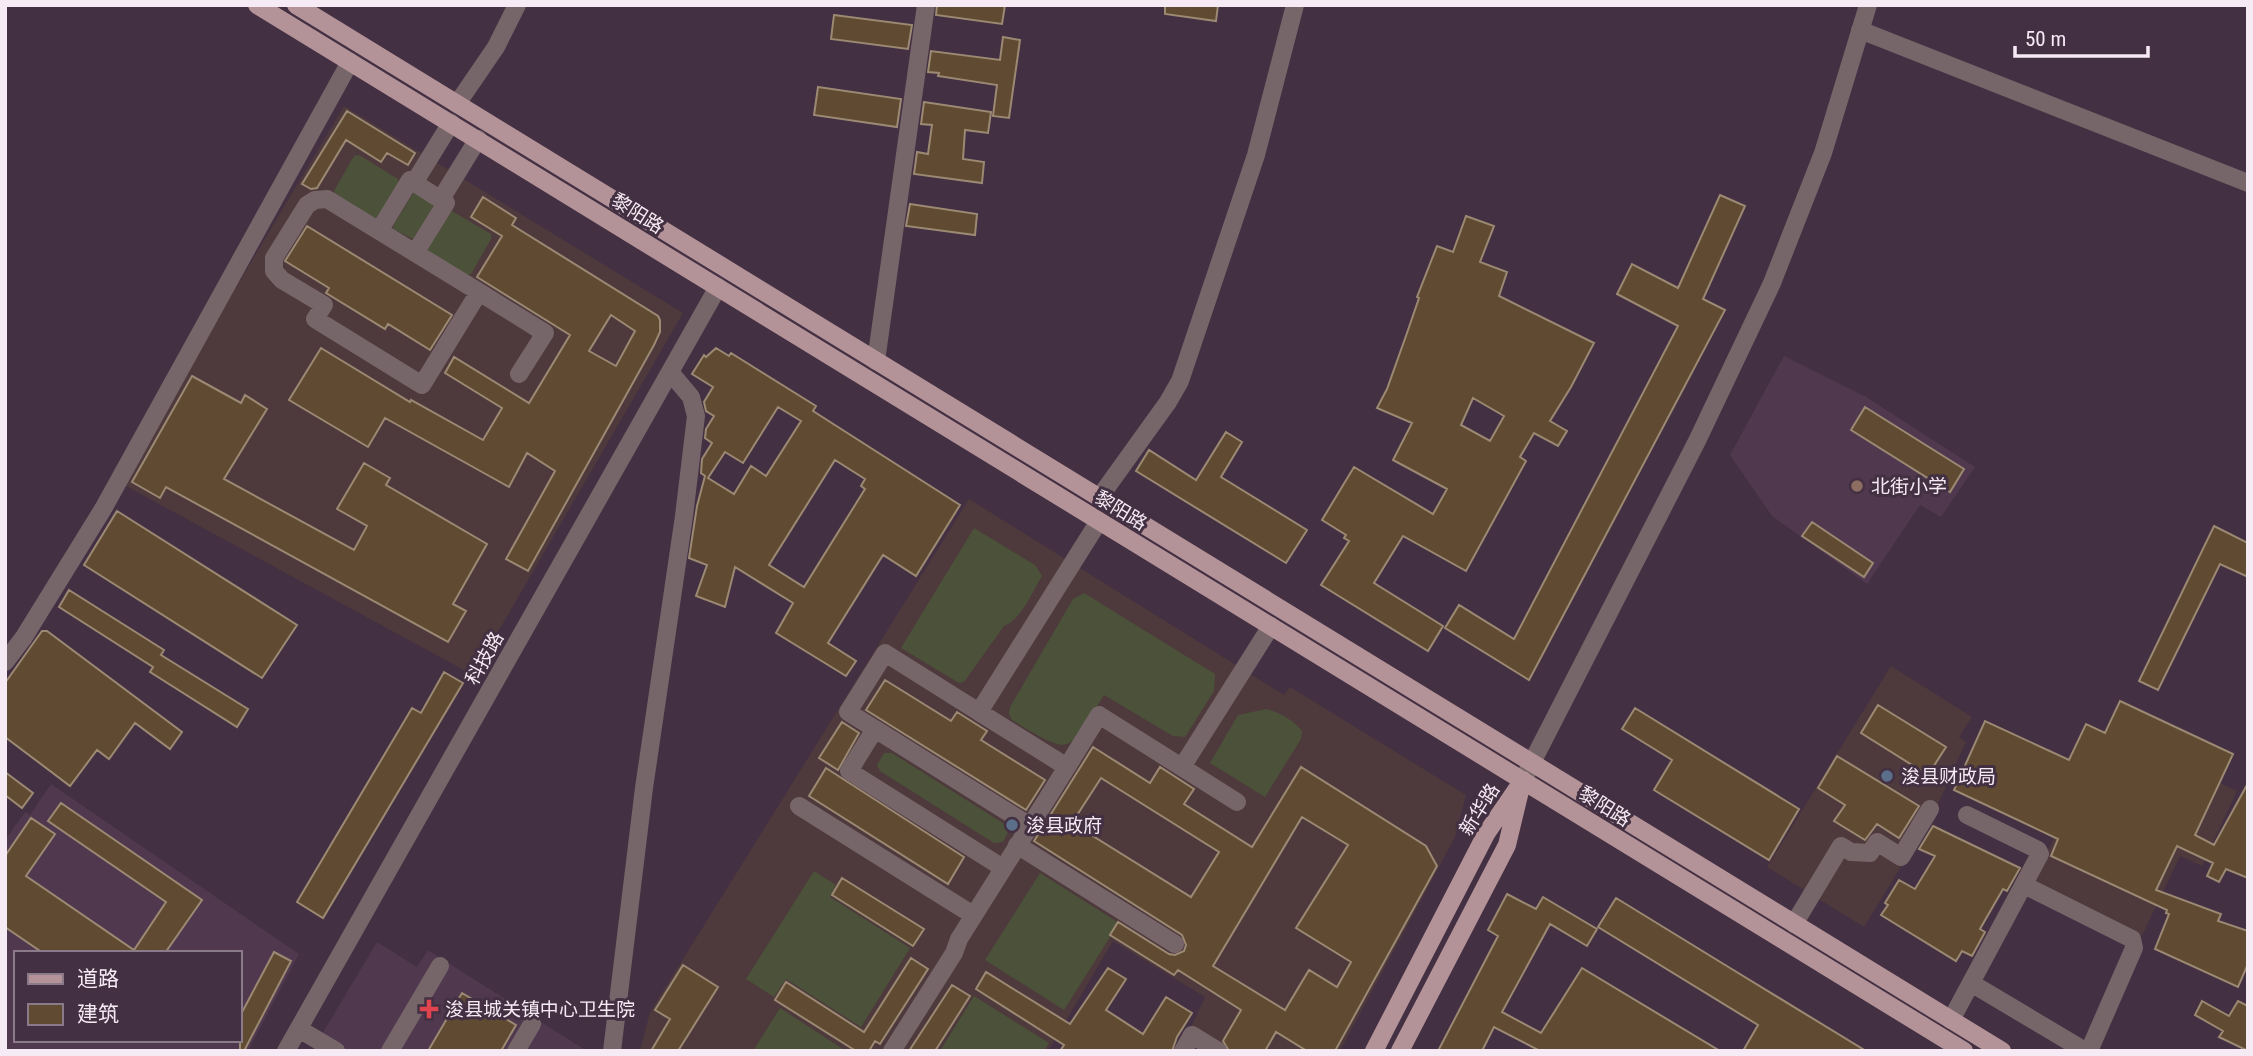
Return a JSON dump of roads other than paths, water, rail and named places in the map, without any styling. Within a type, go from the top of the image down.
[{"type":"main road","name":"黎阳路","points":[[257,5],[1964,1051]]},
{"type":"main road","name":"黎阳路","points":[[296,5],[2001,1051]]},
{"type":"main road","name":"新华路","points":[[1374,1051],[1486,834],[1522,780]]},
{"type":"main road","name":"新华路","points":[[1400,1051],[1507,845],[1522,780]]},
{"type":"street","points":[[457,104],[496,47],[517,5]]},
{"type":"street","points":[[876,361],[926,5]]},
{"type":"street","points":[[1100,498],[1180,381],[1256,155],[1295,5]]},
{"type":"street","points":[[1522,780],[1697,441],[1772,283],[1823,153],[1868,5]]},
{"type":"street","points":[[1860,30],[2248,183]]},
{"type":"street","points":[[5,662],[24,637],[103,509],[350,62]]},
{"type":"street","points":[[414,183],[451,123]]},
{"type":"street","points":[[441,200],[478,139]]},
{"type":"street","points":[[379,231],[410,180],[446,203],[415,253]]},
{"type":"street","points":[[479,292],[422,385],[315,319],[324,305],[282,280],[273,268],[274,258],[307,205],[315,200],[327,199],[479,292],[545,333],[519,373]]},
{"type":"street","name":"科技路","points":[[286,1051],[718,287]]},
{"type":"street","points":[[612,1051],[644,788],[696,416],[691,397],[670,372]]},
{"type":"street","points":[[979,712],[1099,521]]},
{"type":"street","points":[[1182,767],[1271,626]]},
{"type":"street","points":[[1030,826],[848,712],[885,653],[1067,767]]},
{"type":"street","points":[[892,1051],[954,953],[973,915],[1099,715],[1237,802]]},
{"type":"street","points":[[875,729],[849,771],[1003,868]]},
{"type":"street","points":[[799,806],[973,915]]},
{"type":"street","points":[[1794,924],[1836,843],[1851,852],[1870,853],[1877,842],[1901,857],[1930,809]]},
{"type":"street","points":[[1951,1020],[2040,854],[2038,850],[1967,815]]},
{"type":"street","points":[[1017,845],[1175,944]]},
{"type":"street","points":[[1971,983],[2087,1051],[2134,948],[2132,939],[2024,886]]},
{"type":"street","points":[[390,1051],[440,966]]},
{"type":"street","points":[[516,1051],[532,1024]]},
{"type":"street","points":[[299,1029],[336,1051]]},
{"type":"street","points":[[1182,1051],[1192,1035],[1218,1051]]},
{"type":"place","name":"北街小学","points":[[1857,486]]},
{"type":"place","name":"浚县财政局","points":[[1887,776]]},
{"type":"place","name":"浚县政府","points":[[1012,825]]},
{"type":"place","name":"浚县城关镇中心卫生院","points":[[429,1009]]}]
